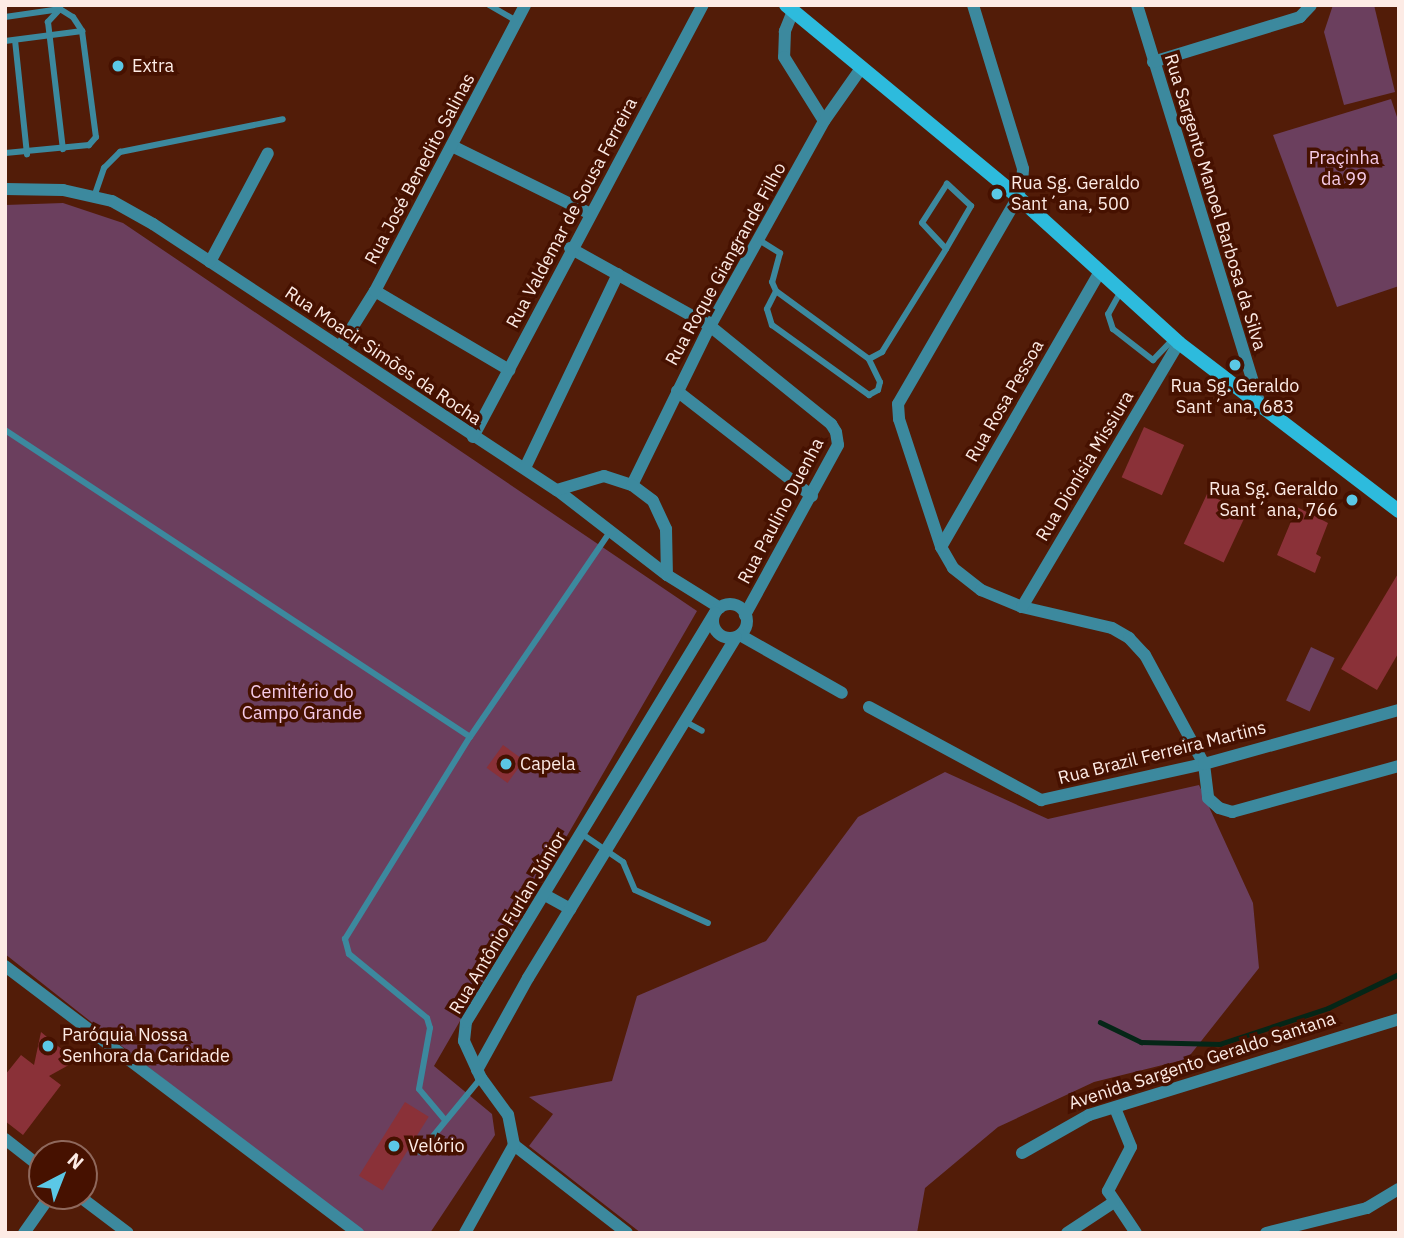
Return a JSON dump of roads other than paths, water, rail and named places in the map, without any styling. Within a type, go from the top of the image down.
[{"type":"street","name":"Rua José Benedito Salinas","points":[[341,347],[375,291],[525,5]]},
{"type":"street","name":"Rua Valdemar de Sousa Ferreira","points":[[473,437],[570,248],[703,5]]},
{"type":"street","points":[[972,5],[1023,169],[1018,197],[898,404],[902,432],[941,547],[964,578],[1022,607],[1112,628],[1129,638],[1150,664],[1204,764],[1208,798],[1233,812],[1399,765]]},
{"type":"street","name":"Rua Sargento Manoel Barbosa da Silva","points":[[1137,5],[1261,408]]},
{"type":"street","points":[[1153,62],[1300,18],[1311,5]]},
{"type":"street","points":[[824,121],[784,57],[789,8],[1018,197],[1176,341],[1399,511]]},
{"type":"street","name":"Rua Roque Giangrande Filho","points":[[632,485],[710,326],[824,121],[862,67]]},
{"type":"street","points":[[452,146],[589,213]]},
{"type":"street","points":[[209,262],[268,153]]},
{"type":"street","name":"Rua Moacir Simões da Rocha","points":[[5,189],[63,190],[112,201],[153,223],[473,437],[525,468],[717,610]]},
{"type":"street","points":[[570,248],[710,326]]},
{"type":"street","name":"Rua Rosa Pessoa","points":[[941,547],[1100,272]]},
{"type":"street","points":[[525,468],[618,274]]},
{"type":"street","points":[[375,291],[509,370]]},
{"type":"street","name":"Rua Paulino Duenha","points":[[710,326],[831,424],[838,445],[745,615],[738,636]]},
{"type":"street","name":"Rua Dionísia Missiura","points":[[1022,607],[1176,341]]},
{"type":"street","points":[[677,391],[811,496]]},
{"type":"street","points":[[557,490],[604,476],[632,485],[661,511],[668,548],[667,575]]},
{"type":"street","points":[[745,615],[734,605],[717,610],[717,632],[738,636],[842,692]]},
{"type":"street","name":"Rua Antônio Furlan Júnior","points":[[514,1145],[508,1115],[479,1074],[463,1030],[717,610]]},
{"type":"street","points":[[479,1074],[570,909],[738,636]]},
{"type":"street","name":"Rua Brazil Ferreira Martins","points":[[869,708],[1041,800],[1144,773],[1204,764],[1399,710]]},
{"type":"street","points":[[545,895],[570,909]]},
{"type":"street","points":[[5,966],[358,1233]]},
{"type":"street","name":"Avenida Sargento Geraldo Santana","points":[[1022,1153],[1072,1123],[1399,1019]]},
{"type":"street","points":[[1115,1108],[1131,1147],[1108,1191],[1136,1233]]},
{"type":"street","points":[[5,1139],[28,1157]]},
{"type":"street","points":[[465,1233],[514,1145],[628,1233]]},
{"type":"street","points":[[1266,1233],[1367,1208],[1399,1189]]},
{"type":"street","points":[[1067,1233],[1114,1202]]},
{"type":"street","points":[[24,1233],[40,1210]]},
{"type":"street","points":[[98,1210],[128,1233]]},
{"type":"lane","points":[[489,5],[517,20]]},
{"type":"lane","points":[[5,17],[60,9],[73,17],[82,31],[96,137],[89,145],[6,156]]},
{"type":"lane","points":[[60,9],[48,22],[63,149]]},
{"type":"lane","points":[[5,41],[82,31]]},
{"type":"lane","points":[[15,40],[27,154]]},
{"type":"lane","points":[[94,197],[104,168],[120,152],[283,119]]},
{"type":"lane","points":[[869,359],[882,352],[946,249],[971,206],[947,184],[922,223],[946,249]]},
{"type":"lane","points":[[759,240],[780,253],[781,262],[772,282],[776,291],[869,359],[880,382],[878,390],[869,395],[772,326],[767,309],[776,291]]},
{"type":"lane","points":[[1121,291],[1108,314],[1114,329],[1153,360],[1176,341]]},
{"type":"lane","points":[[5,430],[470,737]]},
{"type":"lane","points":[[445,1121],[419,1090],[430,1028],[427,1018],[349,954],[345,939],[470,737],[610,533]]},
{"type":"lane","points":[[686,722],[702,731]]},
{"type":"lane","name":"Rua Antônio Furlan Júnior","points":[[582,834],[623,862],[635,890],[708,923]]},
{"type":"lane","points":[[420,1152],[479,1074]]},
{"type":"waterway","points":[[1100,1022],[1141,1042],[1220,1044],[1328,1008],[1399,974]]},
{"type":"place","name":"Extra","points":[[118,66]]},
{"type":"place","name":"Rua Sg. Geraldo Sant´ana, 500","points":[[997,194]]},
{"type":"place","name":"Rua Sg. Geraldo Sant´ana, 683","points":[[1235,365]]},
{"type":"place","name":"Rua Sg. Geraldo Sant´ana, 766","points":[[1352,500]]},
{"type":"place","name":"Capela","points":[[506,764]]},
{"type":"place","name":"Paróquia Nossa Senhora da Caridade","points":[[48,1046]]},
{"type":"place","name":"Velório","points":[[394,1146]]},
{"type":"park label","name":"Praçinha da 99","points":[[1344,169]]},
{"type":"park label","name":"Cemitério do Campo Grande","points":[[302,703]]}]
